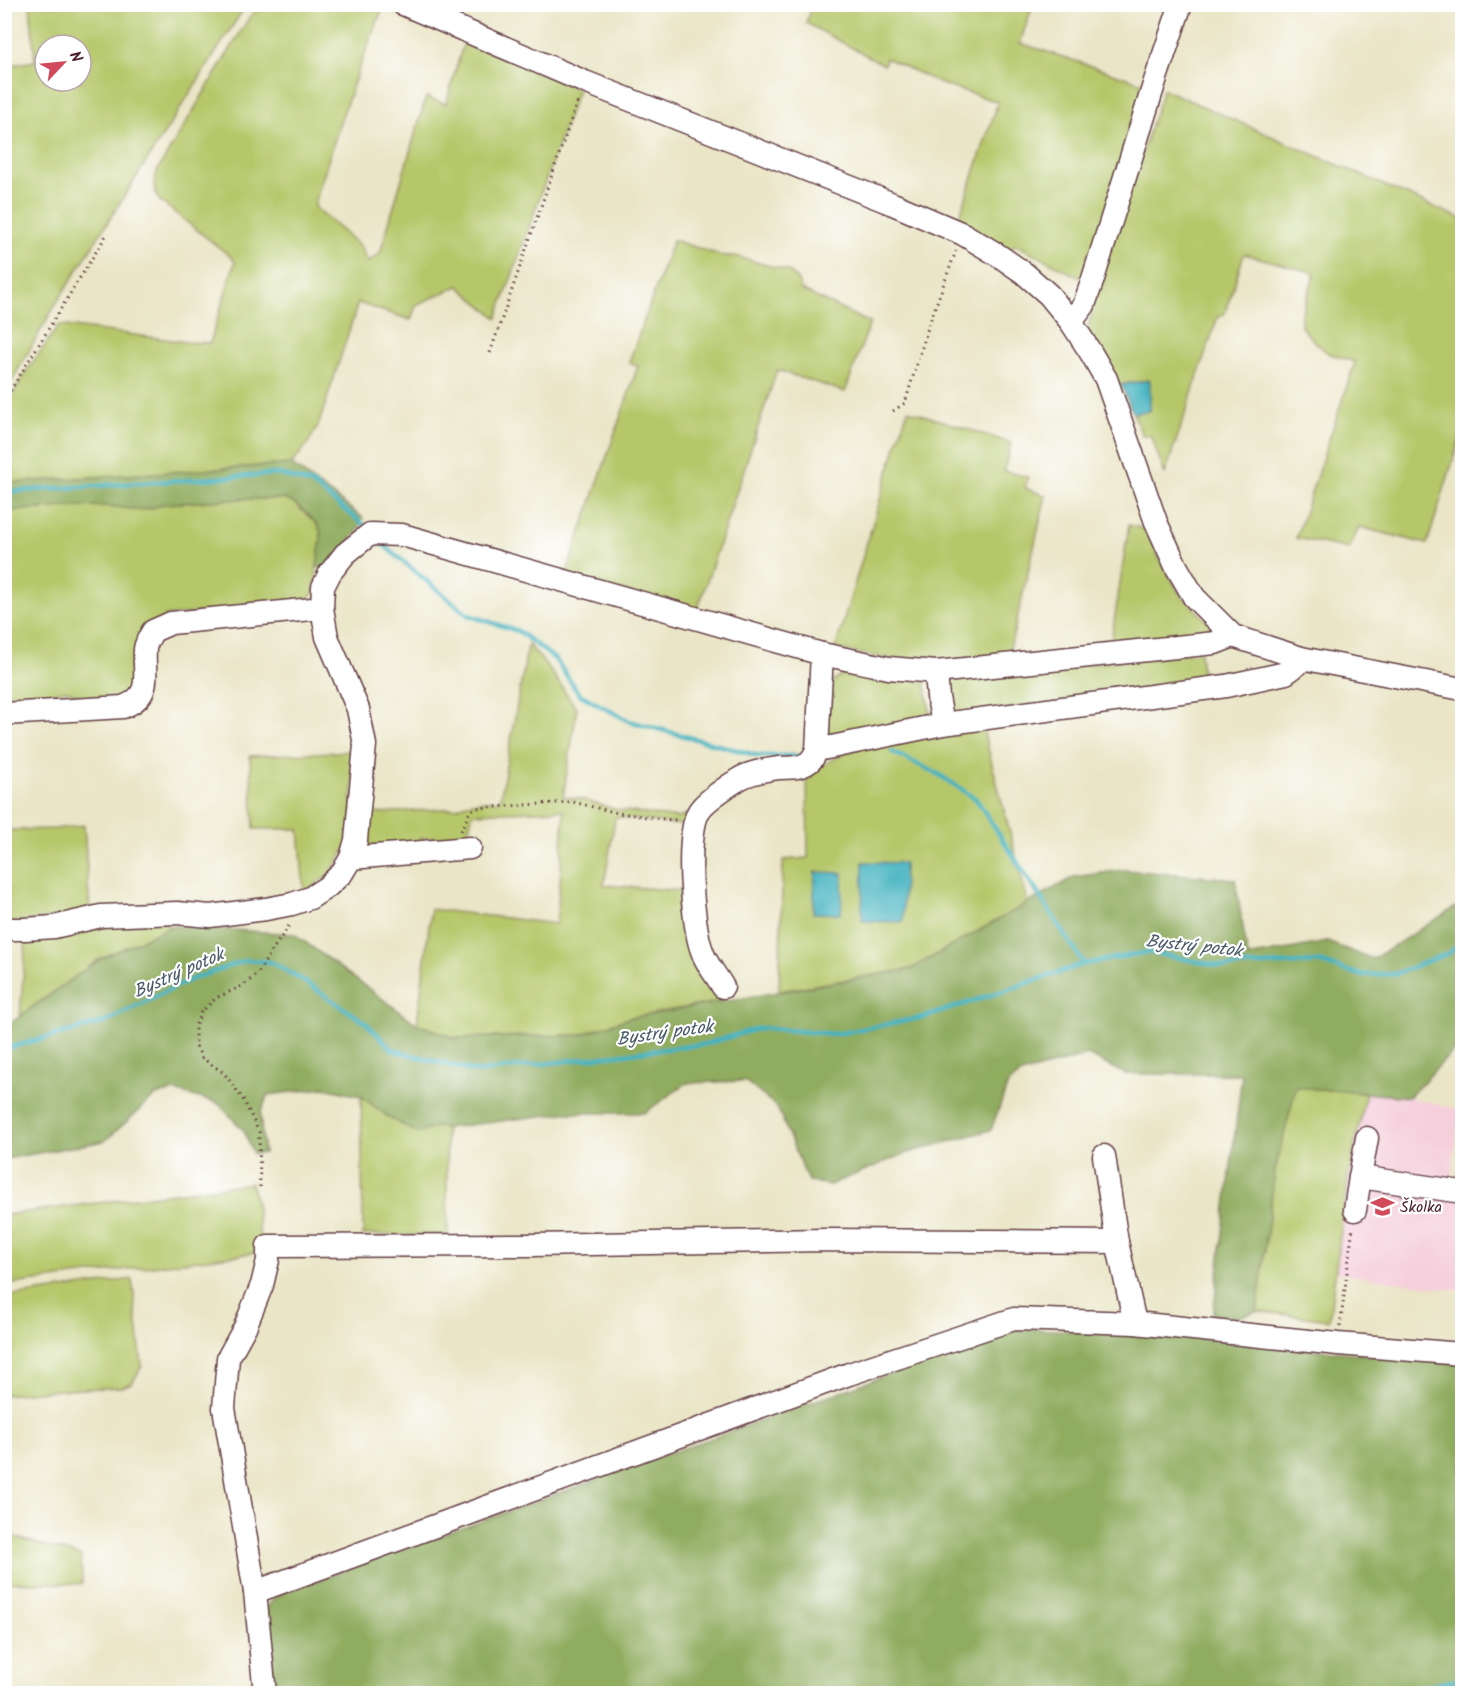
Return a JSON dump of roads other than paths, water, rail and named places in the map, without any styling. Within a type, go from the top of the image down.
[{"type":"street","points":[[403,4],[585,82],[893,204],[963,234],[998,255],[1049,295],[1071,322],[1106,379],[1156,522],[1176,566],[1194,597],[1233,636],[1301,658],[1462,689]]},
{"type":"street","points":[[1071,322],[1084,305],[1092,282],[1181,4]]},
{"type":"street","points":[[4,929],[54,927],[101,916],[177,913],[210,916],[235,914],[292,904],[309,898],[327,887],[342,873],[351,858],[356,840],[365,745],[358,709],[327,638],[322,608],[323,587],[330,573],[345,554],[370,534],[402,535],[822,654],[890,668],[936,672],[1215,643],[1233,636]]},
{"type":"street","points":[[4,714],[123,707],[133,703],[140,697],[146,681],[145,646],[153,631],[171,623],[322,608]]},
{"type":"street","points":[[723,987],[702,952],[697,925],[690,871],[693,832],[698,813],[716,795],[739,779],[776,768],[803,766],[812,760],[817,750],[822,654]]},
{"type":"street","points":[[817,750],[943,724],[1226,686],[1286,673],[1298,664],[1301,658]]},
{"type":"street","points":[[936,672],[943,724]]},
{"type":"street","points":[[351,858],[461,849]]},
{"type":"street","points":[[1355,1210],[1367,1138]]},
{"type":"street","points":[[1104,1156],[1117,1242],[1135,1323]]},
{"type":"street","points":[[1360,1177],[1462,1192]]},
{"type":"street","points":[[265,1694],[255,1592],[224,1408],[228,1358],[245,1327],[262,1285],[268,1260],[268,1245],[531,1245],[824,1240],[1117,1242]]},
{"type":"street","points":[[255,1592],[838,1378],[1014,1319],[1135,1323],[1462,1354]]},
{"type":"water","points":[[1150,380],[1150,411],[1133,413],[1121,385]]},
{"type":"water","points":[[863,862],[904,863],[903,922],[862,921]]},
{"type":"water","points":[[815,872],[843,873],[841,914],[813,913]]},
{"type":"waterway","points":[[4,492],[278,474],[312,484],[363,524]]},
{"type":"waterway","points":[[381,543],[468,615],[518,631],[555,659],[579,694],[629,721],[759,756],[800,756]]},
{"type":"waterway","points":[[892,752],[938,774],[976,799],[1084,964]]},
{"type":"waterway","name":"Bystrý potok","points":[[4,1049],[105,1022],[187,981],[246,960],[271,962],[299,978],[366,1023],[393,1050],[477,1072],[706,1044],[759,1028],[836,1034],[925,1017],[1084,964],[1148,952],[1225,967],[1319,962],[1360,975],[1395,974],[1449,953],[1462,942]]},
{"type":"waterway","points":[[1387,1694],[1462,1679]]},
{"type":"place","name":"Školka","points":[[1382,1207]]}]
